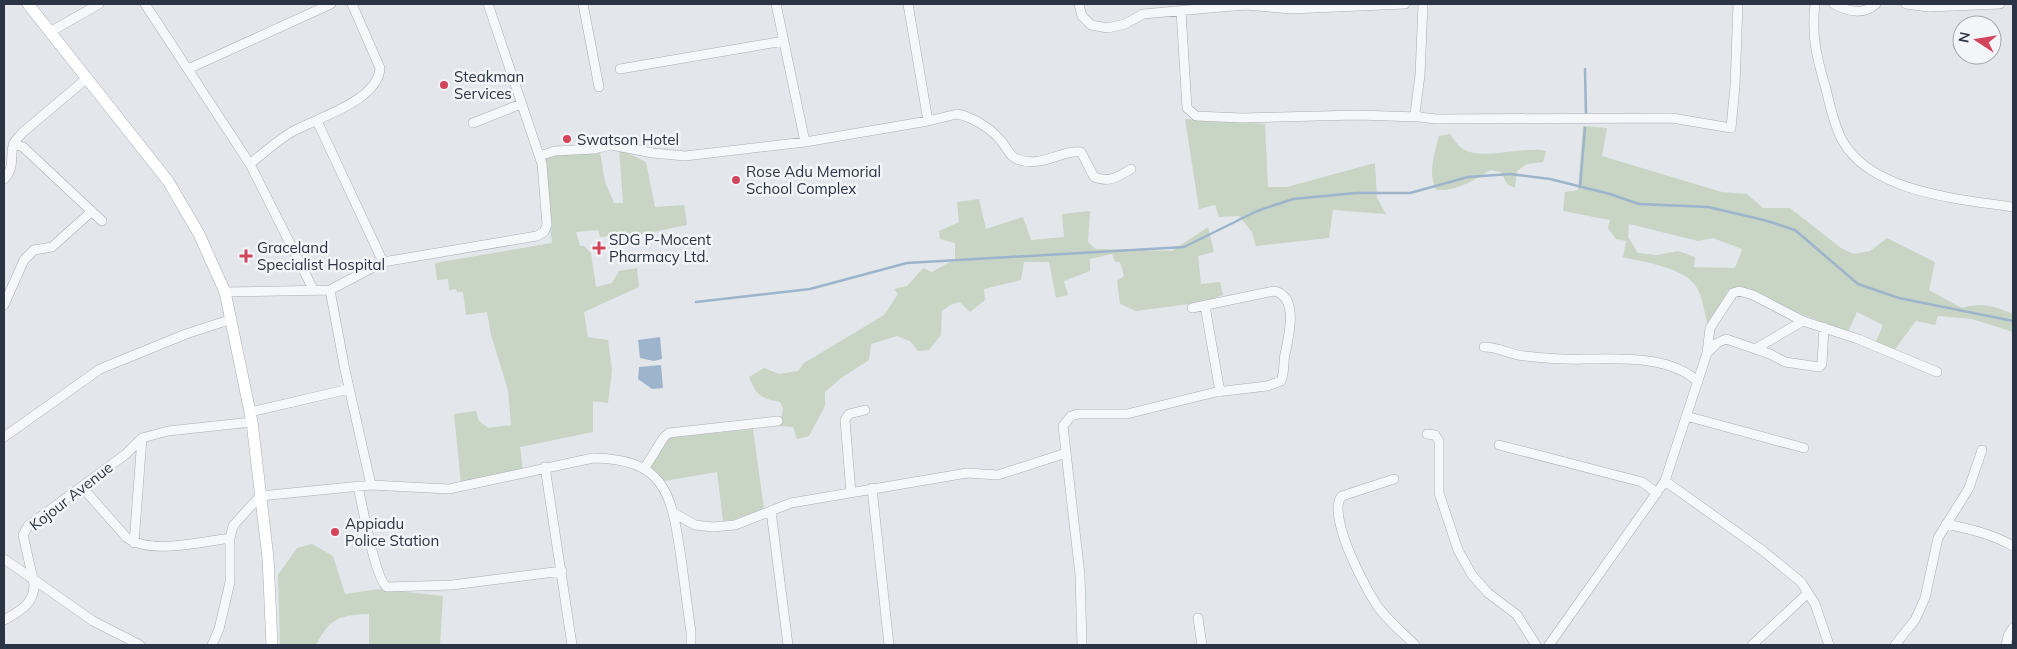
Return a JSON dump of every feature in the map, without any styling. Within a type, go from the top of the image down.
[{"type":"street","points":[[28,4],[86,80],[168,181],[199,234],[225,292],[251,417],[268,558],[272,645]]},
{"type":"street","points":[[50,32],[99,4]]},
{"type":"street","points":[[145,4],[250,164],[314,291]]},
{"type":"street","points":[[188,69],[331,4]]},
{"type":"street","points":[[250,164],[290,133],[350,104],[373,86],[380,77],[380,68],[352,4]]},
{"type":"street","points":[[225,292],[330,290],[383,262],[537,236],[544,232],[547,225],[543,172],[488,4]]},
{"type":"street","points":[[584,4],[599,87]]},
{"type":"street","points":[[776,4],[805,142]]},
{"type":"street","points":[[908,4],[928,122]]},
{"type":"street","points":[[1079,4],[1082,16],[1091,25],[1108,28],[1124,24],[1143,14],[1246,5],[1290,9],[1318,5],[1366,7],[1405,4]]},
{"type":"street","points":[[1419,117],[1415,113],[1420,75],[1422,4]]},
{"type":"street","points":[[1181,11],[1186,108],[1196,116],[1242,118],[1357,115],[1436,119],[1672,118],[1731,128],[1735,86],[1738,4]]},
{"type":"street","points":[[1815,4],[1814,46],[1828,99],[1842,140],[1862,165],[1888,180],[1926,192],[2013,207]]},
{"type":"street","points":[[1834,4],[1841,8],[1859,12],[1870,10],[1876,4]]},
{"type":"street","points":[[1906,4],[1929,8],[2000,4]]},
{"type":"street","points":[[620,69],[784,40]]},
{"type":"street","points":[[4,179],[8,175],[14,158],[13,144],[37,120],[86,80]]},
{"type":"street","points":[[473,122],[521,104]]},
{"type":"street","points":[[539,156],[555,151],[594,149],[611,145],[653,153],[685,156],[805,142],[928,122],[957,114],[986,127],[1001,141],[1010,155],[1027,162],[1051,160],[1076,151],[1081,152],[1094,177],[1104,181],[1109,181],[1131,169]]},
{"type":"street","points":[[317,121],[383,262]]},
{"type":"street","points":[[13,144],[23,147],[102,221]]},
{"type":"street","points":[[4,150],[14,158]]},
{"type":"street","points":[[4,305],[24,260],[34,250],[52,247],[92,211]]},
{"type":"street","points":[[330,290],[349,389],[371,485]]},
{"type":"street","points":[[1082,645],[1080,576],[1063,426],[1071,416],[1127,414],[1220,392],[1267,386],[1281,381],[1284,373],[1284,356],[1290,325],[1288,304],[1285,296],[1274,291],[1192,308]]},
{"type":"street","points":[[1549,645],[1665,481],[1698,382],[1706,353],[1710,328],[1733,293],[1738,291],[1753,295],[1803,321],[1824,326],[1938,372]]},
{"type":"street","points":[[1205,306],[1220,392]]},
{"type":"street","points":[[4,437],[100,369],[186,334],[232,319]]},
{"type":"street","points":[[1755,349],[1803,321]]},
{"type":"street","points":[[1706,353],[1717,342],[1726,339],[1785,362],[1819,368],[1823,359],[1824,326]]},
{"type":"street","points":[[1484,346],[1496,347],[1522,356],[1583,360],[1605,358],[1659,363],[1682,369],[1698,382]]},
{"type":"street","name":"Kojour Avenue","points":[[33,579],[23,535],[28,526],[126,454],[142,438],[168,431],[251,417],[349,389]]},
{"type":"street","points":[[851,493],[845,420],[849,414],[865,410]]},
{"type":"street","points":[[1686,416],[1804,448]]},
{"type":"street","points":[[644,469],[664,437],[669,433],[778,421]]},
{"type":"street","points":[[1427,434],[1434,435],[1439,441],[1439,493],[1458,550],[1472,575],[1488,593],[1517,615],[1536,645]]},
{"type":"street","points":[[134,543],[142,438]]},
{"type":"street","points":[[1499,445],[1642,482],[1657,492]]},
{"type":"street","points":[[1895,645],[1915,620],[1925,598],[1938,538],[1969,488],[1982,450]]},
{"type":"street","points":[[674,513],[695,525],[713,527],[736,525],[791,503],[967,473],[998,474],[1066,453]]},
{"type":"street","points":[[212,645],[219,629],[230,582],[230,538],[233,526],[260,496],[371,485],[449,489],[545,467],[602,458],[632,463],[644,469],[667,492],[674,513],[691,632],[691,645]]},
{"type":"street","points":[[545,467],[572,645]]},
{"type":"street","points":[[1394,479],[1342,496],[1337,505],[1338,514],[1353,560],[1368,590],[1382,611],[1415,645]]},
{"type":"street","points":[[1665,481],[1762,550],[1802,582],[1815,604],[1829,645]]},
{"type":"street","points":[[358,486],[375,562],[381,581],[387,587],[452,585],[562,571]]},
{"type":"street","points":[[82,487],[126,537],[134,543],[145,546],[172,545],[230,538]]},
{"type":"street","points":[[872,488],[889,645]]},
{"type":"street","points":[[772,511],[788,645]]},
{"type":"street","points":[[1946,524],[1983,532],[2013,546]]},
{"type":"street","points":[[4,559],[93,621],[140,645]]},
{"type":"street","points":[[4,620],[21,611],[28,604],[35,589],[33,579]]},
{"type":"street","points":[[1752,645],[1808,593]]},
{"type":"street","points":[[1198,618],[1202,645]]},
{"type":"street","points":[[2006,645],[2008,636],[2013,628]]},
{"type":"green space","points":[[1185,119],[1265,124],[1268,187],[1287,187],[1375,163],[1377,198],[1386,214],[1333,210],[1329,238],[1256,246],[1252,232],[1239,216],[1219,217],[1215,205],[1199,209]]},
{"type":"green space","points":[[1583,126],[1607,128],[1602,156],[1722,192],[1747,194],[1763,208],[1790,208],[1841,248],[1854,254],[1870,251],[1887,238],[1935,262],[1929,290],[1962,308],[1976,305],[1988,306],[2013,314],[2013,332],[1972,319],[1938,316],[1935,325],[1916,321],[1893,352],[1875,344],[1883,325],[1857,312],[1848,332],[1737,289],[1728,290],[1710,323],[1707,322],[1697,289],[1689,279],[1662,266],[1623,257],[1626,241],[1616,239],[1608,228],[1610,220],[1563,211],[1565,192],[1578,190]],"holes":[[[1629,224],[1698,241],[1713,238],[1742,249],[1735,268],[1694,267],[1695,257],[1678,251],[1657,255],[1638,253],[1628,237]]]},
{"type":"green space","points":[[1450,134],[1460,147],[1468,152],[1478,154],[1525,150],[1546,151],[1543,162],[1527,164],[1517,171],[1515,188],[1507,184],[1501,172],[1490,170],[1464,185],[1451,189],[1436,190],[1432,176],[1435,150],[1439,136]]},
{"type":"green space","points":[[619,149],[646,162],[655,207],[684,205],[687,225],[629,237],[626,234],[600,237],[598,230],[576,232],[580,246],[584,246],[591,253],[596,287],[612,283],[619,271],[637,268],[639,287],[584,312],[588,337],[608,340],[612,370],[608,403],[593,401],[593,432],[520,447],[523,470],[461,484],[454,414],[476,411],[479,421],[488,428],[511,425],[508,390],[491,335],[487,312],[466,315],[463,292],[457,292],[456,289],[449,290],[448,279],[437,280],[435,263],[552,243],[542,158],[554,154],[600,152],[605,182],[614,203],[623,203]]},
{"type":"green space","points":[[979,199],[986,229],[1023,217],[1031,240],[1064,237],[1062,214],[1090,211],[1088,242],[1096,249],[1172,251],[1208,227],[1214,252],[1198,256],[1201,284],[1220,282],[1223,295],[1204,302],[1136,311],[1120,304],[1117,281],[1124,276],[1120,262],[1115,262],[1112,254],[1090,259],[1090,271],[1064,281],[1068,295],[1056,298],[1049,262],[1024,262],[1021,280],[984,289],[985,300],[970,312],[960,302],[950,305],[942,311],[941,335],[929,350],[918,351],[910,341],[897,336],[871,344],[869,360],[841,378],[825,392],[825,406],[809,436],[797,439],[793,427],[780,426],[783,408],[780,402],[760,395],[749,377],[764,368],[779,374],[798,371],[804,363],[884,315],[898,294],[894,289],[907,286],[923,268],[932,272],[955,259],[955,243],[940,239],[939,231],[959,222],[957,202]]},
{"type":"green space","points":[[753,429],[764,509],[733,520],[723,521],[717,472],[664,481],[654,472],[651,465],[668,438]]},
{"type":"green space","points":[[312,544],[333,556],[345,594],[380,589],[443,596],[440,645],[369,645],[369,614],[350,615],[336,620],[326,629],[316,645],[280,645],[278,575],[297,548]]},
{"type":"water","points":[[660,337],[662,359],[654,361],[640,358],[638,340]]},
{"type":"water","points":[[661,365],[663,388],[652,389],[638,379],[639,367]]},
{"type":"waterway","points":[[1585,69],[1586,115]]},
{"type":"waterway","points":[[1580,187],[1585,128]]},
{"type":"waterway","points":[[696,302],[810,289],[907,263],[1184,247],[1257,211],[1293,199],[1356,193],[1410,193],[1468,177],[1510,174],[1550,179],[1610,194],[1639,204],[1708,207],[1764,220],[1795,230],[1858,284],[1899,298],[2013,321]]},
{"type":"place","name":"Steakman Services","points":[[444,85]]},
{"type":"place","name":"Swatson Hotel","points":[[567,139]]},
{"type":"place","name":"Rose Adu Memorial School Complex","points":[[736,180]]},
{"type":"place","name":"SDG P-Mocent Pharmacy Ltd.","points":[[599,248]]},
{"type":"place","name":"Graceland Specialist Hospital","points":[[246,256]]},
{"type":"place","name":"Appiadu Police Station","points":[[335,532]]}]
